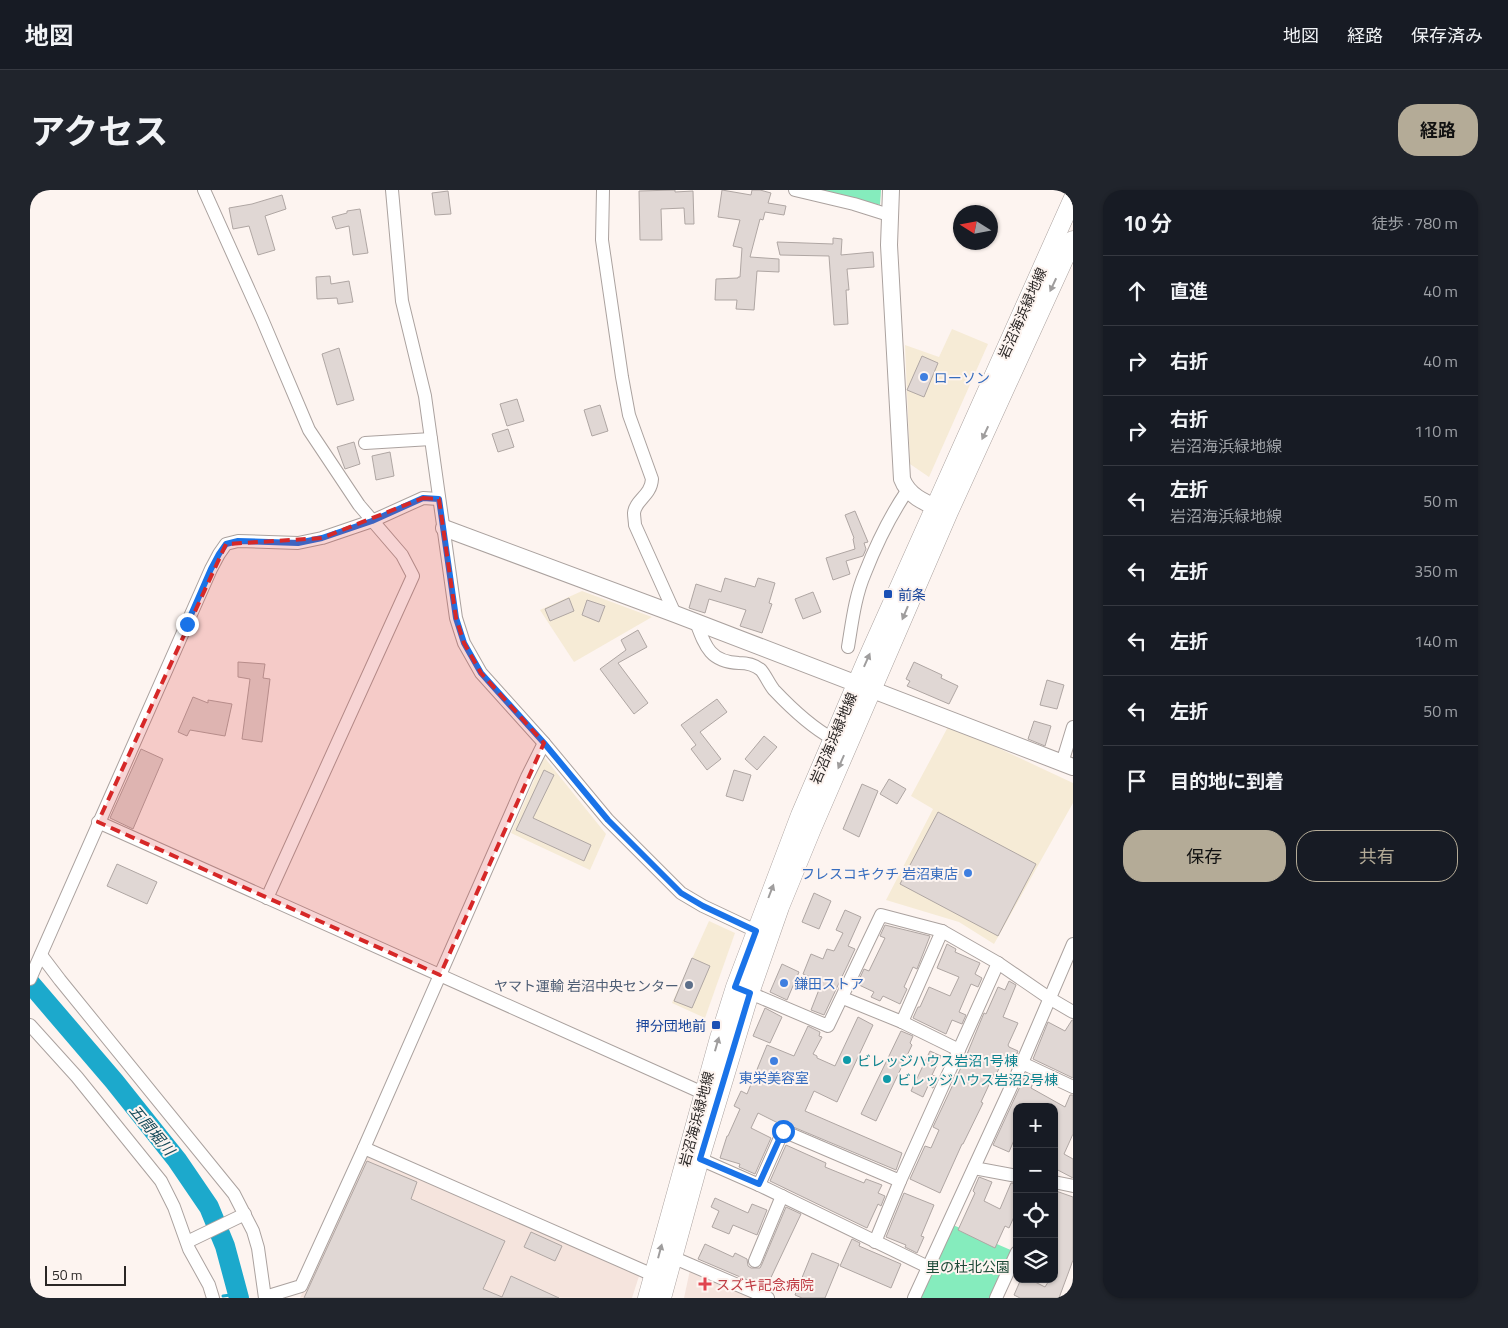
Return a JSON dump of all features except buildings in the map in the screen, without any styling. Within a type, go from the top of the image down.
[{"type":"main road","name":"岩沼海浜緑地線","points":[[647,1298],[703,1093],[743,990],[780,908],[865,687],[942,510],[1066,250],[1073,198]]},
{"type":"main road","name":"岩沼海浜緑地線","points":[[662,1298],[700,1159],[756,931],[800,815],[833,739],[865,687]]},
{"type":"street","points":[[204,190],[309,430],[372,521],[402,555],[413,576],[267,898]]},
{"type":"street","points":[[392,190],[402,301],[425,396],[456,618],[464,643],[481,673],[544,743],[608,820],[681,893],[703,906],[756,931]]},
{"type":"street","points":[[603,190],[602,240],[622,377],[629,415],[652,479],[652,489],[643,498],[634,512],[635,526],[675,614]]},
{"type":"street","points":[[795,190],[854,204],[889,215]]},
{"type":"street","points":[[891,190],[889,215],[890,281],[902,479],[907,491],[942,510]]},
{"type":"street","points":[[365,443],[431,439]]},
{"type":"street","points":[[848,648],[852,621],[864,574],[907,491]]},
{"type":"street","points":[[30,979],[211,569],[226,544],[238,541],[298,543],[322,538],[372,521],[423,498],[439,499]]},
{"type":"street","points":[[444,528],[675,614],[1067,765],[1073,727]]},
{"type":"street","points":[[696,622],[704,646],[713,655],[723,661],[752,665],[761,670],[772,688],[818,730],[833,739]]},
{"type":"street","points":[[40,958],[234,1194],[258,1248],[265,1297],[301,1286],[364,1148],[527,777],[544,743]]},
{"type":"street","points":[[98,822],[703,1093]]},
{"type":"street","points":[[743,990],[828,1026],[881,915],[942,931],[998,963],[1073,1012]]},
{"type":"street","points":[[902,1022],[942,931]]},
{"type":"street","points":[[914,1298],[1022,1063],[1073,944]]},
{"type":"street","points":[[876,1242],[900,1181],[998,963]]},
{"type":"street","points":[[843,998],[902,1022],[959,1050]]},
{"type":"street","points":[[30,1025],[77,1078],[161,1181],[190,1241],[200,1270],[209,1284],[213,1298]]},
{"type":"street","points":[[1022,1063],[1073,1087]]},
{"type":"street","points":[[759,1184],[783,1131],[900,1181]]},
{"type":"street","points":[[364,1148],[653,1275]]},
{"type":"street","points":[[700,1159],[759,1184],[928,1267]]},
{"type":"street","points":[[974,1168],[1013,1175]]},
{"type":"street","points":[[1058,1183],[1073,1186]]},
{"type":"street","points":[[755,1261],[782,1196]]},
{"type":"street","points":[[190,1241],[243,1215]]},
{"type":"street","points":[[672,1257],[768,1298]]},
{"type":"street","points":[[996,1298],[1013,1261]]},
{"type":"highlighted area","points":[[423,498],[439,499],[456,618],[464,643],[481,673],[544,743],[440,975],[98,822],[226,544],[322,538]]},
{"type":"shaded area","points":[[952,329],[988,344],[929,477],[910,464],[905,345],[939,357]]},
{"type":"shaded area","points":[[582,591],[652,617],[574,662],[540,610]]},
{"type":"shaded area","points":[[949,725],[1073,783],[1073,803],[994,944],[959,922],[886,900],[933,809],[911,796]]},
{"type":"shaded area","points":[[544,757],[606,834],[590,870],[511,833]]},
{"type":"shaded area","points":[[709,921],[735,933],[705,1018],[672,1003]]},
{"type":"shaded area","points":[[367,1154],[640,1273],[632,1298],[300,1298]]},
{"type":"shaded area","name":"スズキ記念病院","points":[[690,1270],[755,1298],[684,1298]]},
{"type":"green space","points":[[822,190],[881,190],[880,205]]},
{"type":"green space","name":"里の杜北公園","points":[[953,1225],[1013,1251],[991,1298],[920,1298]]},
{"type":"waterway","name":"五間堀川","points":[[30,983],[114,1081],[177,1160],[209,1207],[225,1246],[239,1298]]},
{"type":"waterway","points":[[223,1296],[238,1294]]},
{"type":"place","name":"ローソン","points":[[924,377]]},
{"type":"place","name":"前条","points":[[888,594]]},
{"type":"place","name":"フレスコキクチ 岩沼東店","points":[[968,873]]},
{"type":"place","name":"鎌田ストア","points":[[784,983]]},
{"type":"place","name":"ヤマト運輸 岩沼中央センター","points":[[689,985]]},
{"type":"place","name":"押分団地前","points":[[716,1025]]},
{"type":"place","name":"ビレッジハウス岩沼1号棟","points":[[847,1060]]},
{"type":"place","name":"東栄美容室","points":[[774,1061]]},
{"type":"place","name":"ビレッジハウス岩沼2号棟","points":[[887,1079]]},
{"type":"place","name":"スズキ記念病院","points":[[705,1284]]},
{"type":"route","points":[[187,624],[211,569],[226,544],[238,541],[298,543],[322,538],[372,521],[423,498],[439,499],[456,618],[464,643],[481,673],[544,743],[608,820],[681,893],[703,906],[756,931],[735,987],[750,993],[700,1159],[759,1184],[783,1131]]}]
